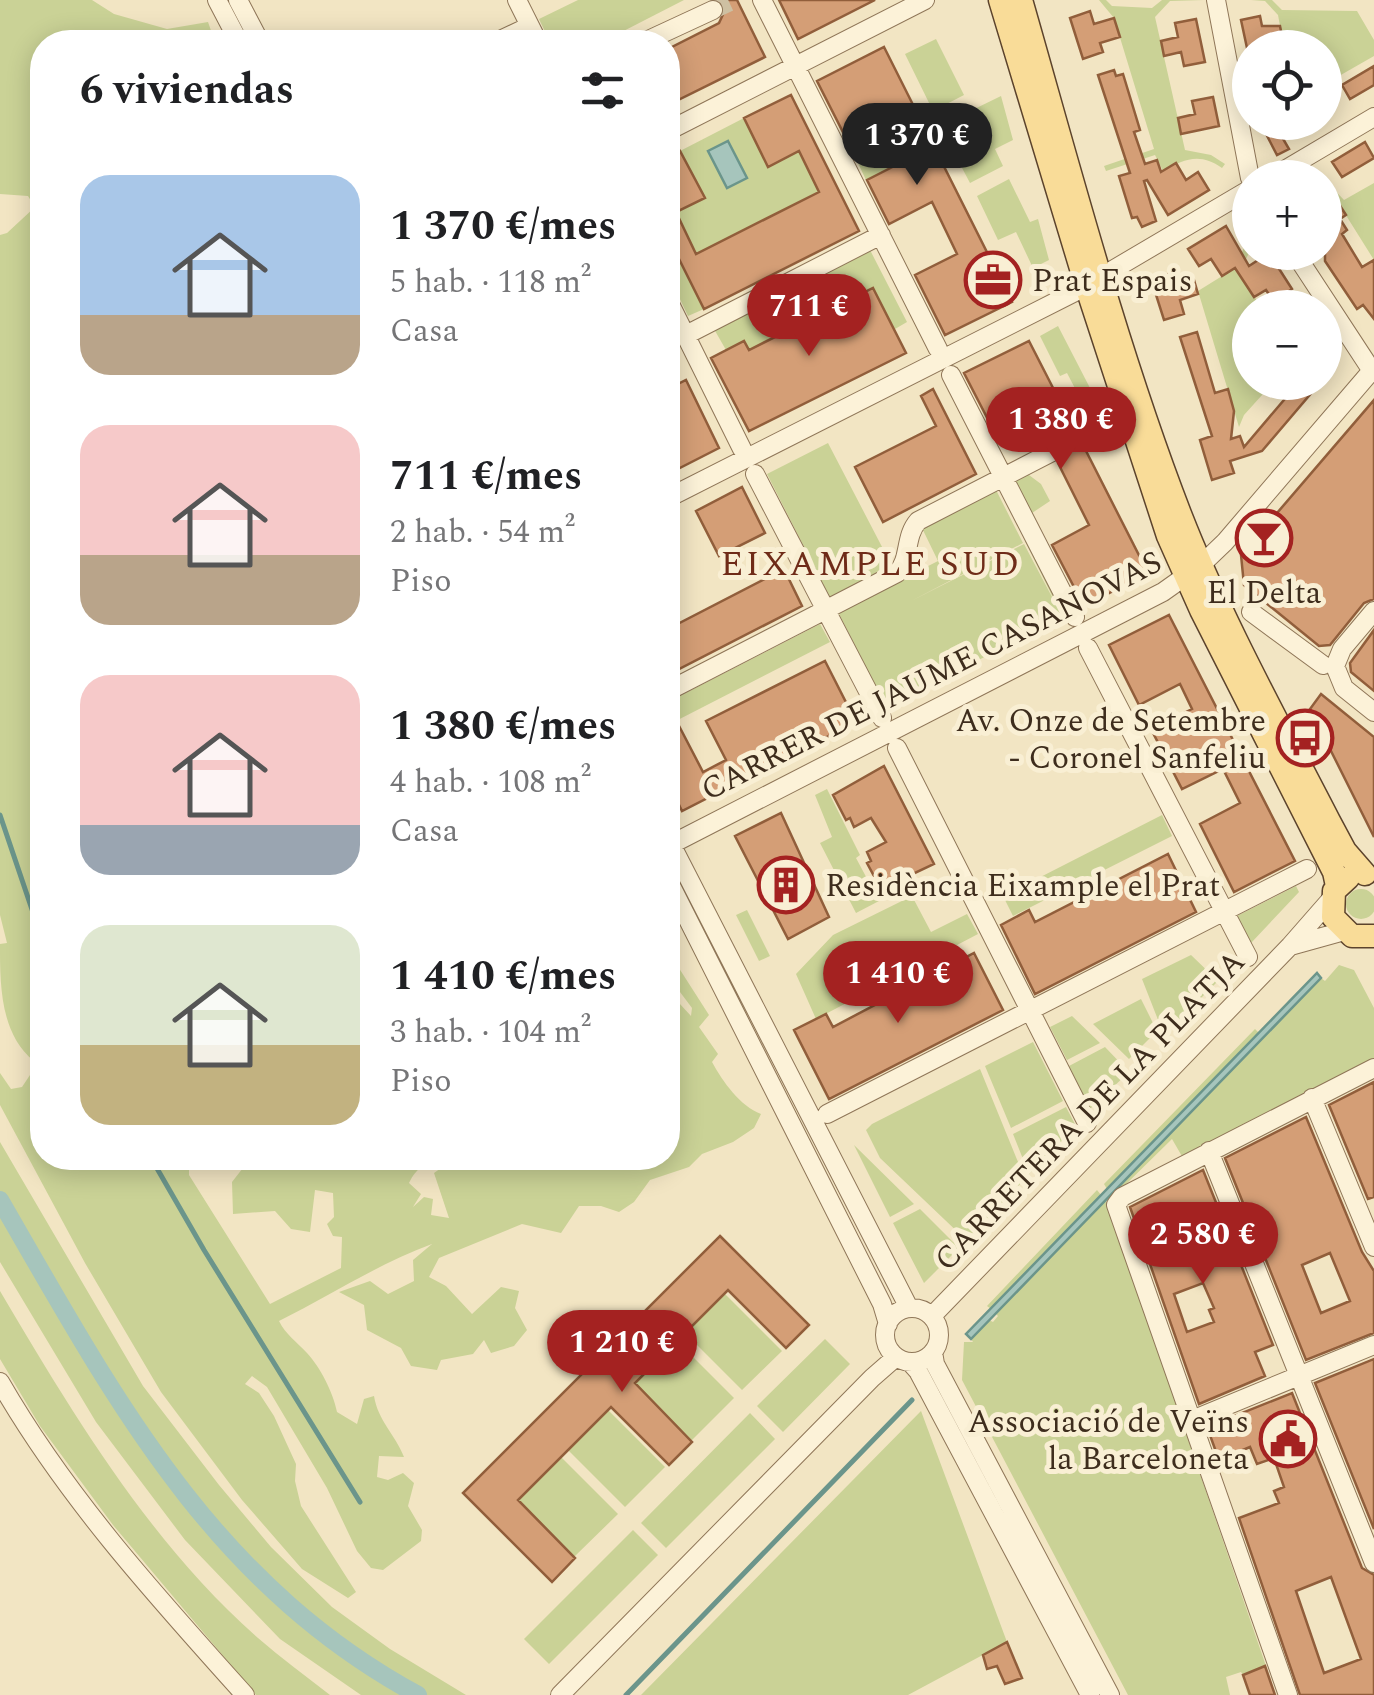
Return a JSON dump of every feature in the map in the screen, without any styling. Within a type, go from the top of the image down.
[{"type":"main road","points":[[1000,0],[1094,280],[1159,455],[1194,572],[1328,860],[1335,892],[1333,917],[1363,940]]},
{"type":"main road","points":[[1021,0],[1094,280]]},
{"type":"main road","points":[[1194,572],[1339,841],[1369,875]]},
{"type":"main road","points":[[1335,892],[1346,879],[1369,875]]},
{"type":"street","points":[[217,0],[233,30]]},
{"type":"street","points":[[238,0],[254,30]]},
{"type":"street","points":[[517,0],[532,30]]},
{"type":"street","points":[[762,0],[938,349]]},
{"type":"street","points":[[680,125],[926,0]]},
{"type":"street","points":[[1216,0],[1247,160]]},
{"type":"street","points":[[670,30],[713,10]]},
{"type":"street","points":[[1301,160],[1374,117]]},
{"type":"street","points":[[680,492],[1094,280],[1232,200]]},
{"type":"street","points":[[686,335],[880,235]]},
{"type":"street","points":[[1306,270],[1373,369]]},
{"type":"street","points":[[680,324],[742,449]]},
{"type":"street","name":"CARRER DE JAUME CASANOVAS","points":[[680,837],[1142,603],[1194,572],[1373,369]]},
{"type":"street","points":[[951,375],[1076,617]]},
{"type":"street","points":[[1079,438],[1112,421]]},
{"type":"street","points":[[680,686],[897,574],[904,566],[909,536],[918,520],[1052,452]]},
{"type":"street","points":[[754,474],[882,718]]},
{"type":"street","points":[[1329,667],[1374,611]]},
{"type":"street","points":[[1250,612],[1329,667],[1344,688],[1374,712]]},
{"type":"street","points":[[1088,648],[1248,957]]},
{"type":"street","points":[[897,748],[1088,1124]]},
{"type":"street","points":[[680,864],[909,1308]]},
{"type":"street","name":"CARRETERA DE LA PLATJA","points":[[827,1114],[1307,869]]},
{"type":"street","name":"CARRETERA DE LA PLATJA","points":[[932,1316],[1290,946],[1335,892]]},
{"type":"street","points":[[680,904],[873,1287],[888,1324],[886,1343],[918,1371],[1090,1695]]},
{"type":"street","name":"CARRETERA DE LA PLATJA","points":[[1290,946],[1363,940]]},
{"type":"street","points":[[1288,1695],[1116,1205],[1122,1197],[1209,1150],[1374,1068]]},
{"type":"street","points":[[1312,1098],[1374,1247]]},
{"type":"street","points":[[1209,1150],[1374,1563]]},
{"type":"street","points":[[888,1324],[896,1313],[909,1308],[932,1316],[939,1331],[933,1352],[935,1364],[1110,1695]]},
{"type":"street","points":[[1192,1420],[1374,1345]]},
{"type":"street","points":[[560,1695],[872,1378],[903,1360],[922,1361],[933,1352]]},
{"type":"street","points":[[0,1382],[62,1475],[137,1574],[245,1695]]},
{"type":"green space","points":[[0,0],[92,0],[114,14],[167,29],[208,22],[211,30],[30,30],[30,199],[0,194]]},
{"type":"green space","points":[[578,0],[684,0],[626,30],[544,30],[539,19]]},
{"type":"green space","points":[[1099,0],[1112,6],[1152,8],[1162,0],[1204,0],[1170,1],[1155,17],[1185,150],[1211,155],[1225,164],[1222,168],[1206,160],[1192,159],[1163,171],[1155,155],[1106,171],[1104,166],[1154,149],[1114,18]]},
{"type":"green space","points":[[1251,0],[1272,0],[1282,10],[1357,11],[1374,40],[1374,56],[1342,74],[1342,30],[1281,30],[1278,15],[1265,1]]},
{"type":"green space","points":[[936,39],[964,95],[933,111],[905,54]]},
{"type":"green space","points":[[1001,96],[1013,140],[995,149],[1003,166],[970,183],[961,166],[978,157],[958,117]]},
{"type":"green space","points":[[883,109],[915,174],[892,168],[866,180],[849,144],[874,131]]},
{"type":"green space","points":[[744,118],[768,166],[815,144],[821,154],[805,162],[831,176],[835,183],[680,262],[680,251],[691,245],[680,223],[680,210],[704,197],[680,151]]},
{"type":"green space","points":[[1009,179],[1030,222],[1038,219],[1049,260],[1033,268],[1016,232],[998,240],[977,196]]},
{"type":"green space","points":[[1374,183],[1374,260],[1342,209],[1342,198]]},
{"type":"green space","points":[[30,212],[30,1057],[8,1023],[0,944],[7,943],[0,915],[0,235]]},
{"type":"green space","points":[[870,250],[907,322],[895,329],[872,289],[760,344],[782,413],[744,342],[726,350],[714,329]]},
{"type":"green space","points":[[680,262],[704,309],[688,316],[680,299]]},
{"type":"green space","points":[[1232,270],[1240,270],[1250,290],[1232,290],[1232,400],[1258,400],[1239,427],[1198,291]]},
{"type":"green space","points":[[1058,326],[1090,388],[1100,419],[1093,423],[1067,373],[1060,376],[1040,336]]},
{"type":"green space","points":[[828,443],[893,568],[831,600],[767,474]]},
{"type":"green space","points":[[1025,472],[1041,484],[1050,501],[1032,513],[1014,478]]},
{"type":"green space","points":[[995,488],[1023,543],[911,601],[1024,544],[1060,612],[1025,541],[1028,539],[1067,615],[886,707],[838,612],[938,561],[921,526]]},
{"type":"green space","points":[[820,624],[830,642],[680,719],[680,696]]},
{"type":"green space","points":[[827,789],[879,901],[856,913],[820,843],[832,837],[815,795]]},
{"type":"green space","points":[[1162,815],[1172,836],[1013,916],[1003,896]]},
{"type":"green space","points":[[1296,886],[1299,892],[1251,943],[1237,916]]},
{"type":"green space","points":[[1361,889],[1372,893],[1372,915],[1361,919],[1350,915],[1346,904],[1350,893]]},
{"type":"green space","points":[[912,896],[931,932],[967,914],[978,934],[816,1019],[796,974],[833,935]]},
{"type":"green space","points":[[747,910],[770,956],[759,961],[736,915]]},
{"type":"green space","points":[[1191,955],[1218,981],[1164,1035],[1142,979]]},
{"type":"green space","points":[[1339,965],[1354,970],[1374,1008],[1374,1059],[1183,1158],[1172,1139],[1114,1196],[1321,978],[1325,981]]},
{"type":"green space","points":[[680,970],[709,1015],[699,1027],[718,1054],[712,1062],[733,1092],[761,1114],[754,1128],[733,1142],[702,1154],[680,1170],[680,1004],[691,1016],[692,1008],[680,992]]},
{"type":"green space","points":[[1141,999],[1157,1031],[1129,1059],[1093,1024]]},
{"type":"green space","points":[[1072,1016],[1100,1043],[1067,1060],[1050,1027]]},
{"type":"green space","points":[[1255,1029],[1259,1033],[1107,1189],[1104,1184]]},
{"type":"green space","points":[[1033,1042],[1063,1101],[1011,1128],[985,1066]]},
{"type":"green space","points":[[1105,1047],[1129,1072],[1090,1109],[1069,1066]]},
{"type":"green space","points":[[980,1069],[1025,1179],[966,1240],[880,1158],[866,1130]]},
{"type":"green space","points":[[0,1073],[11,1089],[22,1087],[30,1075],[30,1161],[0,1105]]},
{"type":"green space","points":[[1066,1107],[1076,1126],[1029,1174],[1013,1134]]},
{"type":"green space","points":[[0,1142],[143,1386],[271,1547],[332,1607],[390,1649],[466,1695],[361,1695],[280,1639],[185,1540],[96,1422],[0,1262]]},
{"type":"green space","points":[[854,1145],[914,1204],[890,1217]]},
{"type":"green space","points":[[35,1170],[189,1170],[270,1304],[341,1268],[342,1237],[333,1236],[327,1224],[334,1217],[333,1193],[315,1190],[310,1232],[291,1229],[275,1211],[233,1214],[232,1182],[241,1170],[418,1170],[409,1183],[421,1194],[413,1207],[424,1197],[433,1199],[431,1215],[449,1218],[434,1173],[680,1170],[650,1180],[634,1202],[619,1212],[601,1206],[579,1206],[561,1233],[522,1224],[439,1258],[429,1277],[446,1286],[472,1314],[501,1287],[519,1291],[515,1308],[527,1330],[514,1346],[491,1353],[484,1340],[473,1354],[441,1360],[437,1370],[411,1366],[401,1348],[367,1330],[364,1305],[339,1292],[370,1281],[388,1294],[414,1281],[413,1260],[432,1244],[279,1321],[317,1365],[337,1412],[357,1424],[364,1399],[374,1396],[379,1413],[404,1457],[379,1456],[377,1477],[388,1480],[403,1473],[414,1483],[408,1506],[422,1530],[421,1541],[383,1570],[371,1568],[357,1551],[327,1488],[267,1387],[252,1376],[245,1384],[259,1393],[274,1416],[296,1464],[295,1481],[301,1506],[356,1592],[348,1598],[302,1569],[242,1500],[161,1392]]},
{"type":"green space","points":[[1097,1190],[1101,1195],[991,1309],[987,1306]]},
{"type":"green space","points":[[1106,1200],[1266,1666],[1226,1677],[1230,1695],[1128,1695],[962,1380],[964,1342],[973,1342],[971,1339],[989,1320],[993,1322],[998,1316],[995,1313]]},
{"type":"green space","points":[[920,1209],[959,1248],[924,1283],[893,1223]]},
{"type":"green space","points":[[0,1291],[115,1475],[182,1561],[258,1638],[330,1695],[256,1695],[113,1525],[40,1426],[0,1359]]},
{"type":"green space","points":[[725,1294],[782,1351],[742,1390],[685,1333]]},
{"type":"green space","points":[[825,1339],[850,1364],[783,1432],[757,1406]]},
{"type":"green space","points":[[677,1341],[734,1398],[691,1441],[635,1383]]},
{"type":"green space","points":[[608,1410],[665,1467],[625,1507],[568,1450]]},
{"type":"green space","points":[[921,1411],[1007,1642],[908,1695],[641,1695]]},
{"type":"green space","points":[[750,1413],[775,1439],[666,1548],[641,1523]]},
{"type":"green space","points":[[561,1457],[618,1514],[574,1557],[518,1500]]},
{"type":"green space","points":[[633,1530],[658,1555],[549,1664],[524,1639]]},
{"type":"water","points":[[728,141],[747,178],[727,188],[708,151]]},
{"type":"water","points":[[1317,973],[1321,978],[971,1339],[966,1334]]},
{"type":"building","points":[[720,0],[737,0],[765,57],[680,99],[680,43],[719,23],[725,10]]},
{"type":"building","points":[[779,0],[875,0],[798,39]]},
{"type":"building","points":[[1090,11],[1094,24],[1114,18],[1120,37],[1100,43],[1103,52],[1083,59],[1070,18]]},
{"type":"building","points":[[1260,16],[1262,26],[1280,26],[1281,30],[1243,30],[1241,20]]},
{"type":"building","points":[[1196,19],[1205,62],[1184,66],[1181,52],[1164,56],[1161,41],[1178,37],[1175,23]]},
{"type":"building","points":[[884,47],[1012,302],[945,335],[915,275],[957,254],[932,202],[889,224],[867,180],[908,159],[890,123],[849,144],[817,81]]},
{"type":"building","points":[[1374,66],[1374,85],[1350,99],[1342,85]]},
{"type":"building","points":[[1114,70],[1116,76],[1123,74],[1140,130],[1134,132],[1145,164],[1157,160],[1161,172],[1176,163],[1186,180],[1198,172],[1209,190],[1168,215],[1147,180],[1144,181],[1156,221],[1142,227],[1137,217],[1132,218],[1119,176],[1130,173],[1098,75]]},
{"type":"building","points":[[791,95],[859,231],[704,309],[680,261],[680,220],[696,254],[819,192],[799,151],[768,167],[744,118]]},
{"type":"building","points":[[1213,97],[1219,126],[1181,134],[1178,118],[1195,114],[1192,101]]},
{"type":"building","points":[[1269,140],[1284,140],[1289,149],[1277,155]]},
{"type":"building","points":[[1365,142],[1374,158],[1342,177],[1342,160],[1335,160]]},
{"type":"building","points":[[680,151],[705,198],[680,210]]},
{"type":"building","points":[[1226,226],[1232,236],[1232,270],[1222,276],[1211,259],[1199,266],[1188,249]]},
{"type":"building","points":[[1342,234],[1362,267],[1374,260],[1374,319],[1363,305],[1357,309],[1331,270],[1342,270]]},
{"type":"building","points":[[1236,270],[1280,270],[1292,289],[1291,290],[1249,290]]},
{"type":"building","points":[[1171,273],[1175,286],[1194,280],[1198,294],[1180,300],[1184,314],[1164,320],[1151,279]]},
{"type":"building","points":[[873,288],[906,353],[749,431],[711,358],[744,341],[749,350]]},
{"type":"building","points":[[1197,332],[1215,393],[1228,389],[1234,411],[1231,439],[1240,436],[1244,447],[1284,400],[1305,400],[1262,451],[1230,461],[1234,473],[1212,480],[1200,440],[1212,436],[1180,337]]},
{"type":"building","points":[[1029,341],[1073,427],[1068,432],[1068,443],[1073,449],[1085,449],[1148,573],[1084,606],[1052,545],[1089,525],[1058,463],[1063,458],[1063,447],[1058,441],[1046,441],[1033,416],[996,435],[964,373]]},
{"type":"building","points":[[686,380],[719,448],[680,468],[680,383]]},
{"type":"building","points":[[933,389],[976,474],[883,522],[855,467],[936,426],[921,396]]},
{"type":"building","points":[[1374,400],[1374,599],[1364,603],[1330,645],[1319,646],[1244,585],[1241,555]]},
{"type":"building","points":[[742,487],[765,533],[719,556],[696,511]]},
{"type":"building","points":[[784,569],[802,606],[680,668],[680,623]]},
{"type":"building","points":[[1169,615],[1295,861],[1234,892],[1200,824],[1240,803],[1223,769],[1182,789],[1151,729],[1192,709],[1180,684],[1139,705],[1109,645]]},
{"type":"building","points":[[1374,630],[1374,691],[1351,672],[1350,663]]},
{"type":"building","points":[[825,661],[856,722],[682,811],[680,728],[703,772],[726,760],[706,721]]},
{"type":"building","points":[[1321,694],[1374,737],[1374,837],[1310,709]]},
{"type":"building","points":[[884,766],[934,864],[881,889],[867,863],[871,861],[867,852],[886,842],[871,818],[854,827],[850,818],[846,820],[833,795]]},
{"type":"building","name":"Residència Eixample el Prat","points":[[781,813],[829,917],[788,939],[735,836]]},
{"type":"building","points":[[1168,854],[1196,912],[1035,994],[1001,925],[1029,910],[1035,922]]},
{"type":"building","points":[[974,953],[1003,1010],[829,1099],[794,1030],[826,1014],[833,1027]]},
{"type":"building","points":[[1374,1082],[1374,1197],[1368,1199],[1329,1105]]},
{"type":"building","points":[[1306,1117],[1362,1252],[1374,1271],[1374,1333],[1306,1360],[1225,1158]],"holes":[[[1330,1253],[1350,1301],[1321,1313],[1302,1265]]]},
{"type":"building","points":[[1203,1170],[1273,1345],[1255,1352],[1265,1376],[1199,1404],[1130,1207]],"holes":[[[1203,1283],[1214,1308],[1209,1310],[1214,1322],[1187,1332],[1174,1294]]]},
{"type":"building","points":[[720,1236],[809,1325],[786,1348],[728,1290],[635,1383],[692,1442],[669,1465],[611,1407],[518,1500],[575,1558],[552,1582],[463,1493]]},
{"type":"building","points":[[1374,1359],[1374,1529],[1315,1383]]},
{"type":"building","points":[[1292,1393],[1362,1568],[1374,1575],[1374,1695],[1300,1695],[1239,1518],[1279,1503],[1274,1491],[1284,1487],[1274,1458],[1257,1464],[1250,1447],[1219,1460],[1207,1427]],"holes":[[[1331,1577],[1361,1659],[1324,1673],[1296,1591]]]},
{"type":"building","points":[[1007,1642],[1022,1678],[1005,1684],[997,1666],[987,1669],[983,1655]]},
{"type":"building","points":[[1265,1666],[1275,1695],[1250,1695],[1243,1675]]},
{"type":"waterway","points":[[0,815],[30,904]]},
{"type":"waterway","points":[[158,1170],[360,1502]]},
{"type":"waterway","points":[[0,1200],[128,1413],[224,1541],[281,1598],[345,1649],[418,1695]]},
{"type":"waterway","points":[[626,1695],[912,1400]]},
{"type":"tunnel","points":[[713,10],[734,0]]},
{"type":"tunnel","points":[[1052,452],[1079,438]]},
{"type":"place","name":"Prat Espais","points":[[993,280]]},
{"type":"place","name":"El Delta","points":[[1264,538]]},
{"type":"place","name":"Av. Onze de Setembre - Coronel Sanfeliu","points":[[1305,738]]},
{"type":"place","name":"Residència Eixample el Prat","points":[[786,885]]},
{"type":"place","name":"Associació de Veïns la Barceloneta","points":[[1288,1439]]},
{"type":"district","name":"EIXAMPLE SUD","points":[[871,563]]}]
